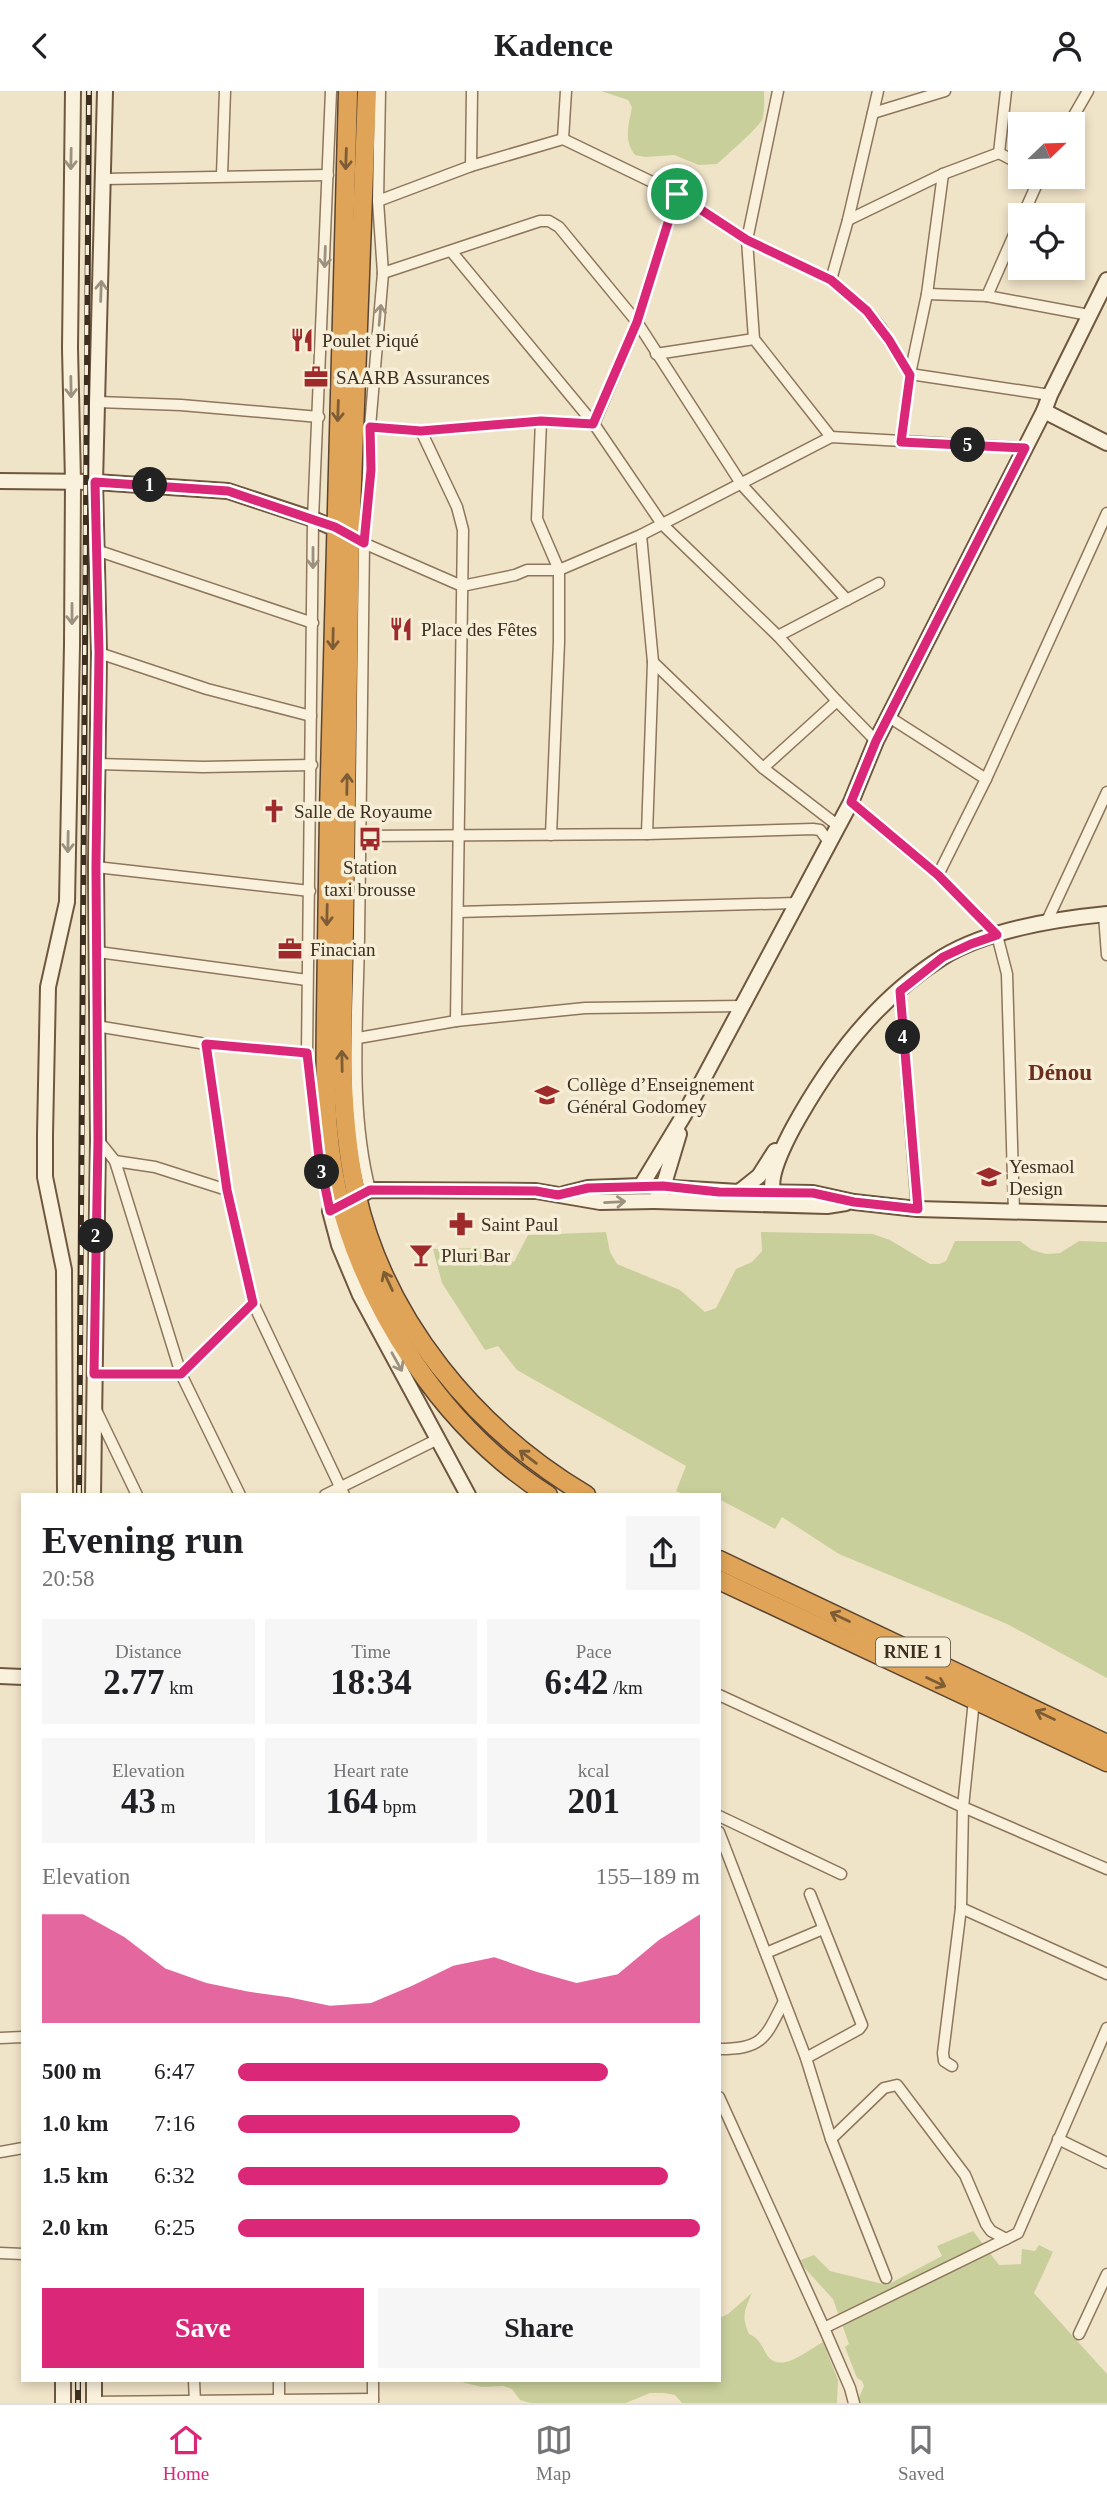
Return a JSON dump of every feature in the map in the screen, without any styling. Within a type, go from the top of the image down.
[{"type":"highway","points":[[348,91],[350,535]]},
{"type":"highway","points":[[367,91],[350,535],[341,1056],[349,1200],[368,1279],[400,1341],[446,1405],[483,1443],[545,1493]]},
{"type":"highway","points":[[349,1200],[404,1313],[442,1371],[467,1401],[520,1451],[583,1493]]},
{"type":"highway","name":"RNIE 1","points":[[721,1561],[1107,1744]]},
{"type":"highway","name":"RNIE 1","points":[[721,1581],[1107,1762]]},
{"type":"main road","points":[[65,1493],[64,1271],[48,1203],[45,1135],[48,987],[67,902],[73,482],[70,348],[73,91]]},
{"type":"main road","points":[[93,1493],[98,1140],[96,867],[99,653],[95,482],[105,91]]},
{"type":"main road","points":[[640,1186],[684,1115],[851,802],[876,741],[1044,411],[1107,280]]},
{"type":"main road","points":[[1044,411],[1107,443]]},
{"type":"main road","points":[[0,481],[95,482],[228,491],[313,519],[350,535]]},
{"type":"main road","points":[[739,1192],[759,1176],[841,1051],[868,1018],[943,957],[997,935],[1046,923],[1106,914]]},
{"type":"main road","points":[[654,1201],[661,1194],[684,1115]]},
{"type":"main road","points":[[765,1197],[791,1131]]},
{"type":"main road","points":[[759,1176],[765,1197]]},
{"type":"main road","points":[[558,1195],[588,1188],[663,1186],[739,1192],[827,1206],[854,1202],[918,1209],[1107,1214]]},
{"type":"main road","points":[[467,1493],[355,1285],[339,1245],[349,1200],[536,1191],[600,1202],[765,1197]]},
{"type":"main road","points":[[0,1676],[21,1677]]},
{"type":"main road","points":[[63,2403],[64,2382]]},
{"type":"main road","points":[[94,2382],[94,2402]]},
{"type":"street","points":[[222,175],[225,91]]},
{"type":"street","points":[[331,91],[313,519],[307,1053],[319,1158],[349,1200]]},
{"type":"street","points":[[349,1200],[362,1157],[358,1038],[362,836],[350,535],[371,470],[370,427],[383,273],[378,201],[380,91]]},
{"type":"street","points":[[471,91],[471,166]]},
{"type":"street","points":[[563,139],[566,91]]},
{"type":"street","points":[[778,91],[747,240],[754,338],[831,437]]},
{"type":"street","points":[[831,280],[878,91]]},
{"type":"street","points":[[873,113],[945,91]]},
{"type":"street","points":[[999,153],[1006,91]]},
{"type":"street","points":[[1076,112],[1088,91]]},
{"type":"street","points":[[378,201],[471,166],[563,139],[677,194],[747,240],[831,280],[867,311],[881,328],[910,375]]},
{"type":"street","points":[[848,220],[943,174],[999,153],[1008,158]]},
{"type":"street","points":[[901,442],[910,375],[927,294],[943,174]]},
{"type":"street","points":[[104,179],[328,175]]},
{"type":"street","points":[[593,424],[637,322],[677,194]]},
{"type":"street","points":[[383,273],[540,221],[549,221],[559,227],[637,322],[742,485],[847,600]]},
{"type":"street","points":[[987,296],[1008,248]]},
{"type":"street","points":[[451,251],[593,424],[662,524],[779,636],[876,741]]},
{"type":"street","points":[[927,294],[987,296],[1089,315]]},
{"type":"street","points":[[656,354],[754,338]]},
{"type":"street","points":[[910,375],[1050,395]]},
{"type":"street","points":[[98,402],[181,405],[319,417]]},
{"type":"street","points":[[370,427],[421,431],[541,421],[593,424]]},
{"type":"street","points":[[541,421],[537,519],[559,570],[559,642],[551,835]]},
{"type":"street","points":[[421,431],[462,519],[456,1021]]},
{"type":"street","points":[[350,535],[462,586],[527,570],[559,570],[641,535],[831,437],[1025,448]]},
{"type":"street","points":[[938,875],[986,779],[1107,513]]},
{"type":"street","points":[[641,535],[653,661],[647,834]]},
{"type":"street","points":[[96,549],[313,623]]},
{"type":"street","points":[[779,636],[879,583]]},
{"type":"street","points":[[99,653],[207,689],[311,716]]},
{"type":"street","points":[[653,661],[763,768],[837,825]]},
{"type":"street","points":[[763,768],[837,701]]},
{"type":"street","points":[[889,717],[986,779]]},
{"type":"street","points":[[98,764],[203,767],[312,765]]},
{"type":"street","points":[[1046,923],[1107,792]]},
{"type":"street","points":[[851,802],[938,875],[997,935],[1007,974],[1014,1212]]},
{"type":"street","points":[[362,836],[647,834],[813,829],[820,830],[829,842]]},
{"type":"street","points":[[96,867],[310,891]]},
{"type":"street","points":[[458,912],[796,903]]},
{"type":"street","points":[[1106,914],[1107,955]]},
{"type":"street","points":[[98,952],[307,980]]},
{"type":"street","points":[[900,991],[918,1209]]},
{"type":"street","points":[[358,1038],[456,1021],[585,1009],[743,1006]]},
{"type":"street","points":[[96,1026],[206,1044],[307,1053]]},
{"type":"street","points":[[206,1044],[227,1190],[253,1303],[342,1491],[438,1439]]},
{"type":"street","points":[[98,1140],[115,1161],[181,1374],[239,1493]]},
{"type":"street","points":[[115,1161],[155,1167],[227,1190]]},
{"type":"street","points":[[94,1374],[181,1374],[253,1303]]},
{"type":"street","points":[[93,1405],[136,1493]]},
{"type":"street","points":[[721,1696],[1107,1870]]},
{"type":"street","points":[[952,2066],[944,2061],[943,2053],[961,1908],[963,1807],[974,1700]]},
{"type":"street","points":[[721,1817],[841,1874]]},
{"type":"street","points":[[721,1837],[806,2058],[831,2139],[886,2278]]},
{"type":"street","points":[[806,2058],[862,2025],[810,1894]]},
{"type":"street","points":[[961,1908],[1107,1974]]},
{"type":"street","points":[[766,1953],[822,1929]]},
{"type":"street","points":[[721,2049],[751,2047],[762,2040],[783,2003]]},
{"type":"street","points":[[824,2328],[1018,2233],[1107,2028]]},
{"type":"street","points":[[0,2038],[21,2037]]},
{"type":"street","points":[[831,2139],[884,2088],[897,2085],[965,2175],[986,2224],[991,2231],[1006,2239]]},
{"type":"street","points":[[722,2110],[824,2328],[854,2403]]},
{"type":"street","points":[[1058,2139],[1107,2163]]},
{"type":"street","points":[[0,2152],[21,2148]]},
{"type":"street","points":[[0,2253],[21,2254]]},
{"type":"street","points":[[1079,2334],[1107,2274]]},
{"type":"street","points":[[194,2382],[194,2402]]},
{"type":"street","points":[[279,2382],[279,2402]]},
{"type":"street","points":[[94,2402],[373,2401],[373,2382]]},
{"type":"green space","points":[[601,91],[764,91],[764,113],[755,129],[717,164],[699,165],[674,155],[635,155],[628,138],[632,107],[628,100]]},
{"type":"green space","points":[[606,1232],[610,1252],[617,1264],[680,1290],[705,1312],[716,1308],[736,1269],[752,1262],[762,1251],[761,1232],[873,1234],[890,1240],[930,1264],[946,1261],[955,1241],[1020,1241],[1032,1250],[1046,1254],[1060,1253],[1079,1241],[1107,1242],[1107,1678],[1007,1624],[839,1554],[782,1517],[775,1529],[721,1500],[721,1493],[676,1491],[686,1466],[517,1370],[498,1346],[485,1350],[442,1283],[433,1249],[481,1248],[514,1262],[528,1235]]},
{"type":"green space","points":[[973,2231],[999,2265],[1021,2264],[1022,2249],[1035,2251],[1039,2245],[1053,2252],[1034,2293],[1107,2374],[1107,2403],[860,2403],[858,2400],[864,2386],[857,2378],[845,2347],[849,2344],[833,2299],[798,2261],[814,2255],[830,2271],[887,2285],[942,2256],[937,2246]]},
{"type":"green space","points":[[752,2293],[745,2313],[749,2334],[758,2340],[773,2361],[779,2363],[794,2359],[823,2342],[838,2380],[837,2403],[682,2403],[675,2395],[650,2393],[626,2403],[531,2403],[520,2400],[512,2389],[503,2386],[482,2387],[461,2382],[721,2382],[721,2317]]},
{"type":"railway","points":[[79,1493],[89,91]]},
{"type":"railway","points":[[78,2382],[78,2403]]},
{"type":"place","name":"Poulet Piqué","points":[[302,340]]},
{"type":"place","name":"SAARB Assurances","points":[[316,377]]},
{"type":"place","name":"Place des Fêtes","points":[[401,629]]},
{"type":"place","name":"Salle de Royaume","points":[[274,811]]},
{"type":"place","name":"Station taxi brousse","points":[[370,839]]},
{"type":"place","name":"Finacian","points":[[290,949]]},
{"type":"place","name":"Collège d’Enseignement Général Godomey","points":[[547,1095]]},
{"type":"place","name":"Yesmaol Design","points":[[989,1177]]},
{"type":"place","name":"Saint Paul","points":[[461,1224]]},
{"type":"place","name":"Pluri Bar","points":[[421,1255]]},
{"type":"district","name":"Dénou","points":[[1060,1072]]},
{"type":"route","points":[[677,194],[747,240],[831,280],[867,311],[881,328],[910,375],[901,442],[1025,448],[876,741],[851,802],[938,875],[997,935],[943,957],[900,991],[918,1209],[854,1202],[813,1193],[719,1192],[640,1186],[588,1188],[558,1195],[536,1191],[370,1190],[330,1211],[319,1158],[307,1053],[206,1044],[227,1190],[253,1303],[181,1374],[94,1374],[98,1140],[96,867],[99,653],[95,482],[228,491],[335,527],[364,543],[371,470],[370,427],[421,431],[541,421],[593,424],[637,322],[677,194]]}]
